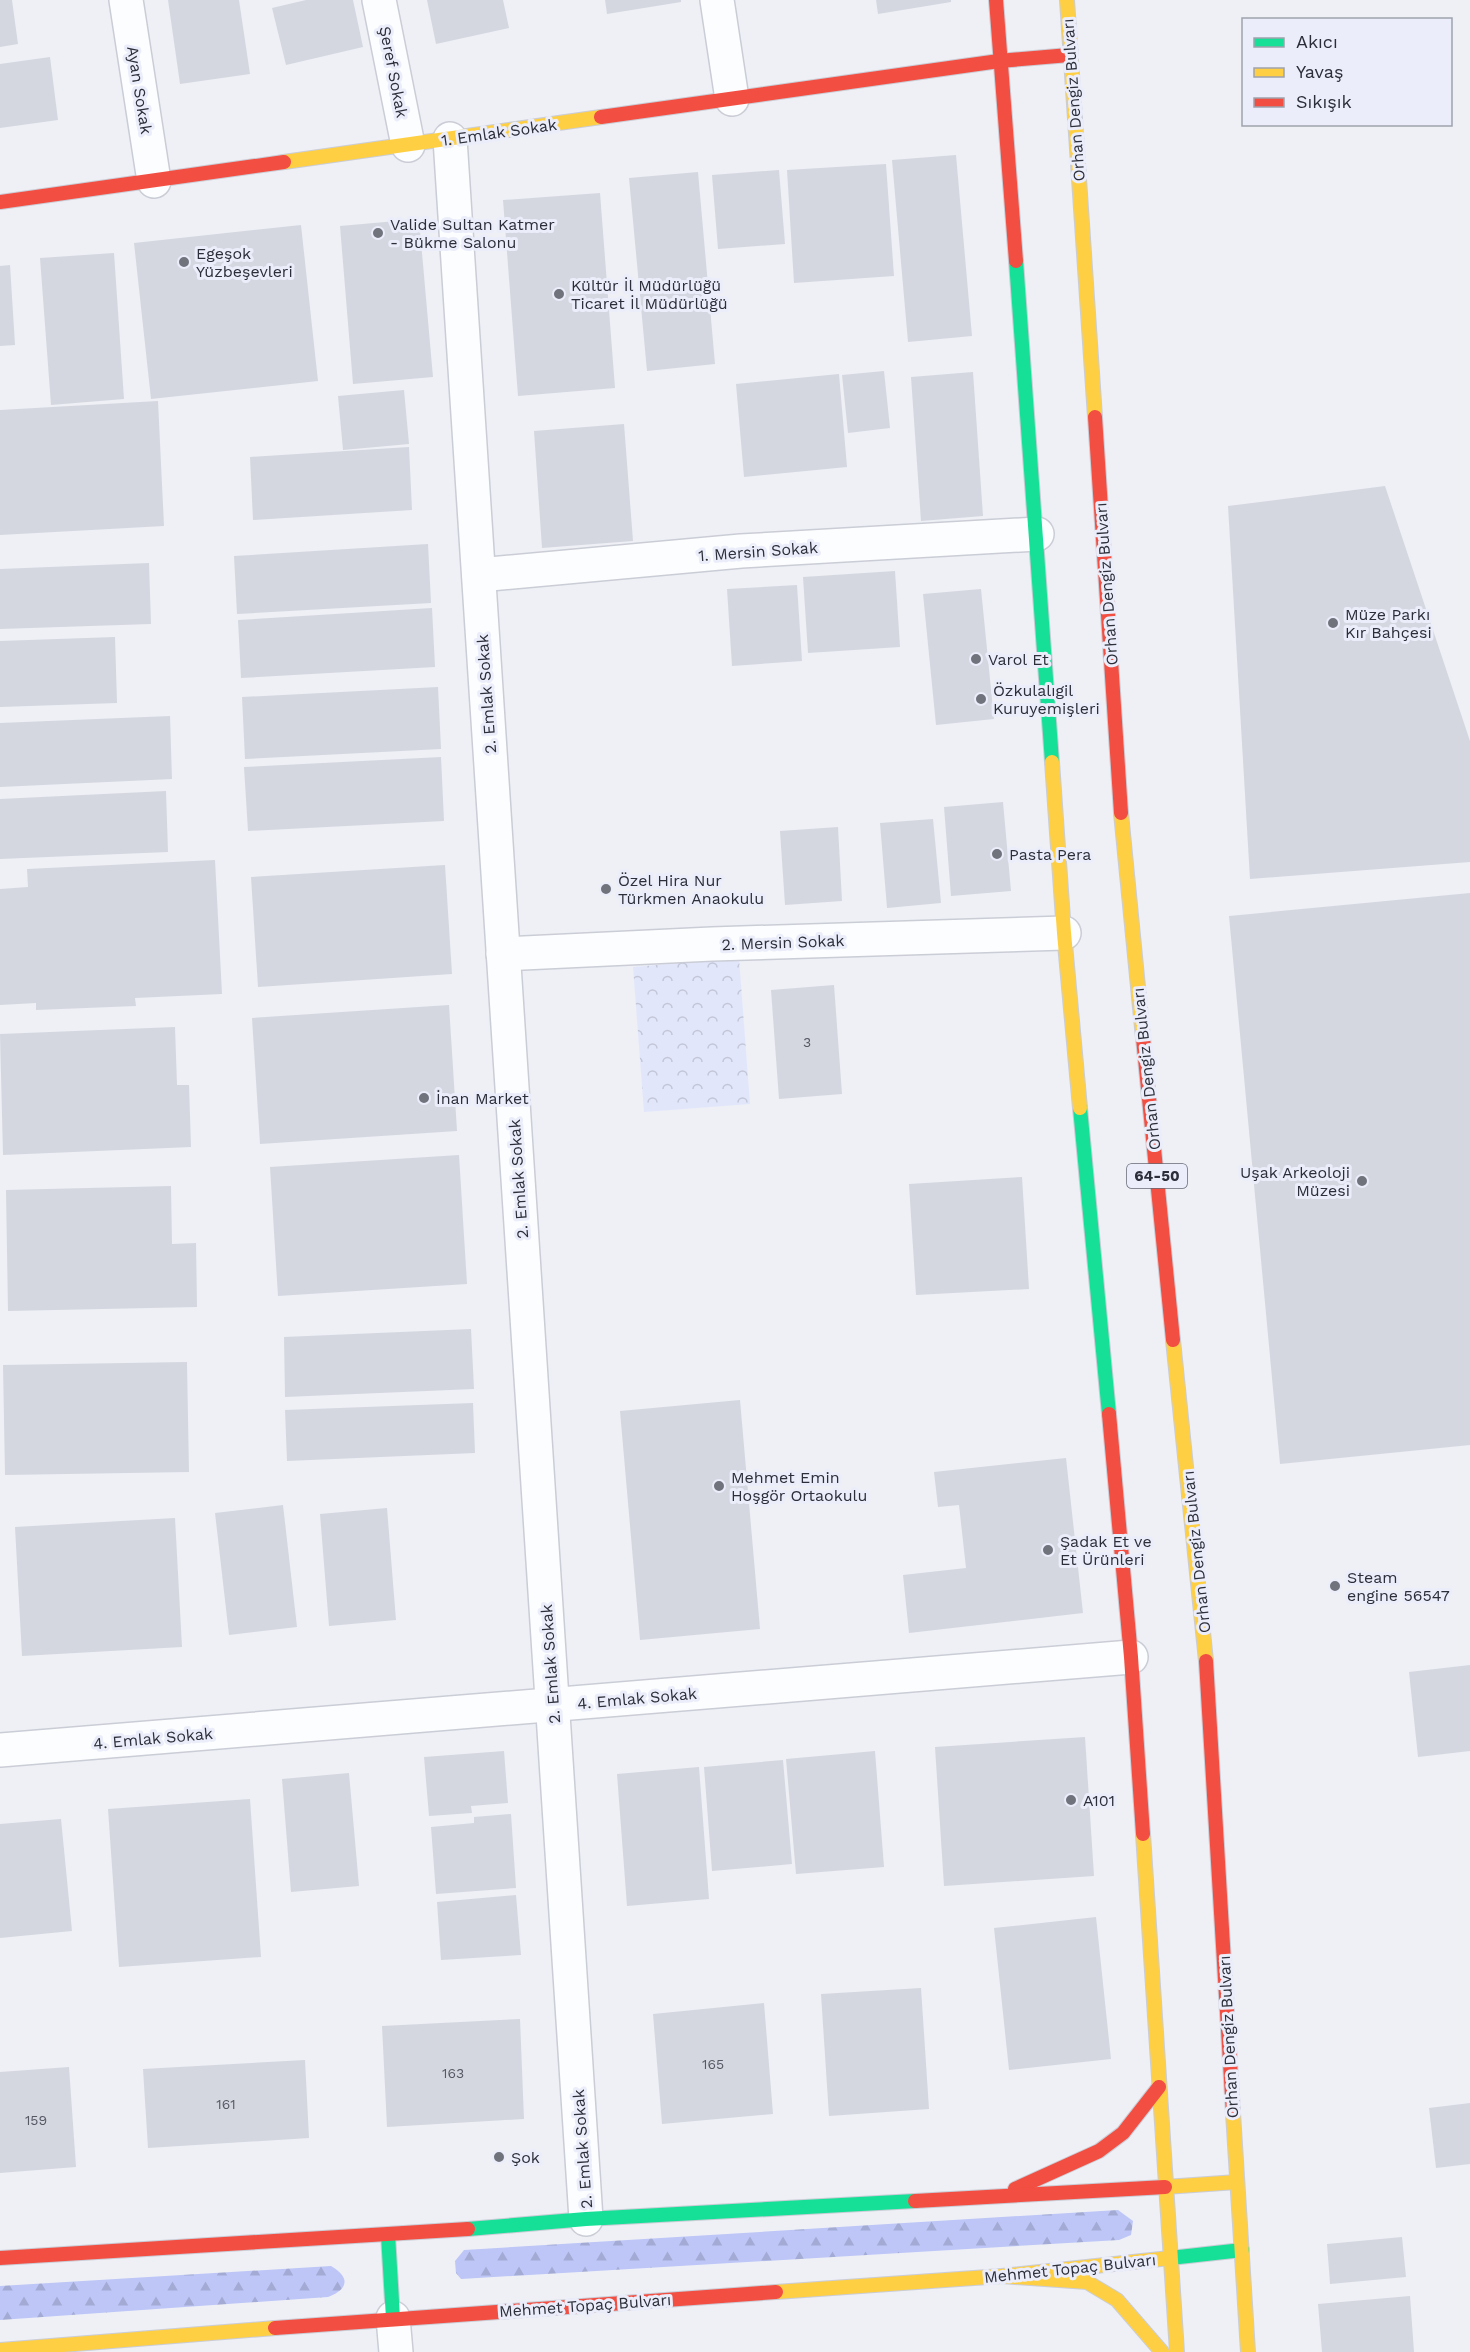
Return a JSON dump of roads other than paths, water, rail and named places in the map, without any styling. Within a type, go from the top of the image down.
[{"type":"main road","points":[[996,0],[1037,534],[1064,933],[1131,1657],[1177,2352]]},
{"type":"main road","name":"Orhan Dengiz Bulvarı","points":[[1067,0],[1125,867],[1205,1648],[1248,2352]]},
{"type":"main road","name":"1. Emlak Sokak","points":[[0,202],[999,62],[1070,55]]},
{"type":"main road","points":[[996,2198],[1099,2151],[1123,2133],[1159,2087]]},
{"type":"main road","points":[[0,2258],[388,2235],[586,2218],[996,2198],[1237,2182]]},
{"type":"main road","points":[[388,2235],[393,2318]]},
{"type":"main road","name":"Mehmet Topaç Bulvarı","points":[[0,2350],[393,2318],[1002,2276],[1242,2250]]},
{"type":"main road","points":[[1002,2276],[1087,2282],[1117,2300],[1162,2352]]},
{"type":"street","name":"Ayan Sokak","points":[[126,0],[154,181]]},
{"type":"street","name":"Şeref Sokak","points":[[379,0],[408,145]]},
{"type":"street","points":[[717,0],[732,99]]},
{"type":"street","name":"2. Emlak Sokak","points":[[450,139],[586,2218]]},
{"type":"street","name":"1. Mersin Sokak","points":[[479,575],[741,551],[1037,534]]},
{"type":"street","name":"2. Mersin Sokak","points":[[503,954],[712,944],[1064,933]]},
{"type":"street","name":"4. Emlak Sokak","points":[[0,1742],[552,1705],[1131,1657]]},
{"type":"street","points":[[393,2318],[396,2352]]},
{"type":"place","name":"Valide Sultan Katmer - Bükme Salonu","points":[[378,233]]},
{"type":"place","name":"Egeşok Yüzbeşevleri","points":[[184,262]]},
{"type":"place","name":"Kültür İl Müdürlüğü Ticaret İl Müdürlüğü","points":[[559,294]]},
{"type":"place","name":"Müze Parkı Kır Bahçesi","points":[[1333,623]]},
{"type":"place","name":"Varol Et","points":[[976,659]]},
{"type":"place","name":"Özkulalıgil Kuruyemişleri","points":[[981,699]]},
{"type":"place","name":"Pasta Pera","points":[[997,854]]},
{"type":"place","name":"Özel Hira Nur Türkmen Anaokulu","points":[[606,889]]},
{"type":"place","name":"İnan Market","points":[[424,1098]]},
{"type":"place","name":"Uşak Arkeoloji Müzesi","points":[[1362,1181]]},
{"type":"place","name":"Mehmet Emin Hoşgör Ortaokulu","points":[[719,1486]]},
{"type":"place","name":"Şadak Et ve Et Ürünleri","points":[[1048,1550]]},
{"type":"place","name":"Steam engine 56547","points":[[1335,1586]]},
{"type":"place","name":"A101","points":[[1071,1800]]},
{"type":"place","name":"Şok","points":[[499,2157]]}]
